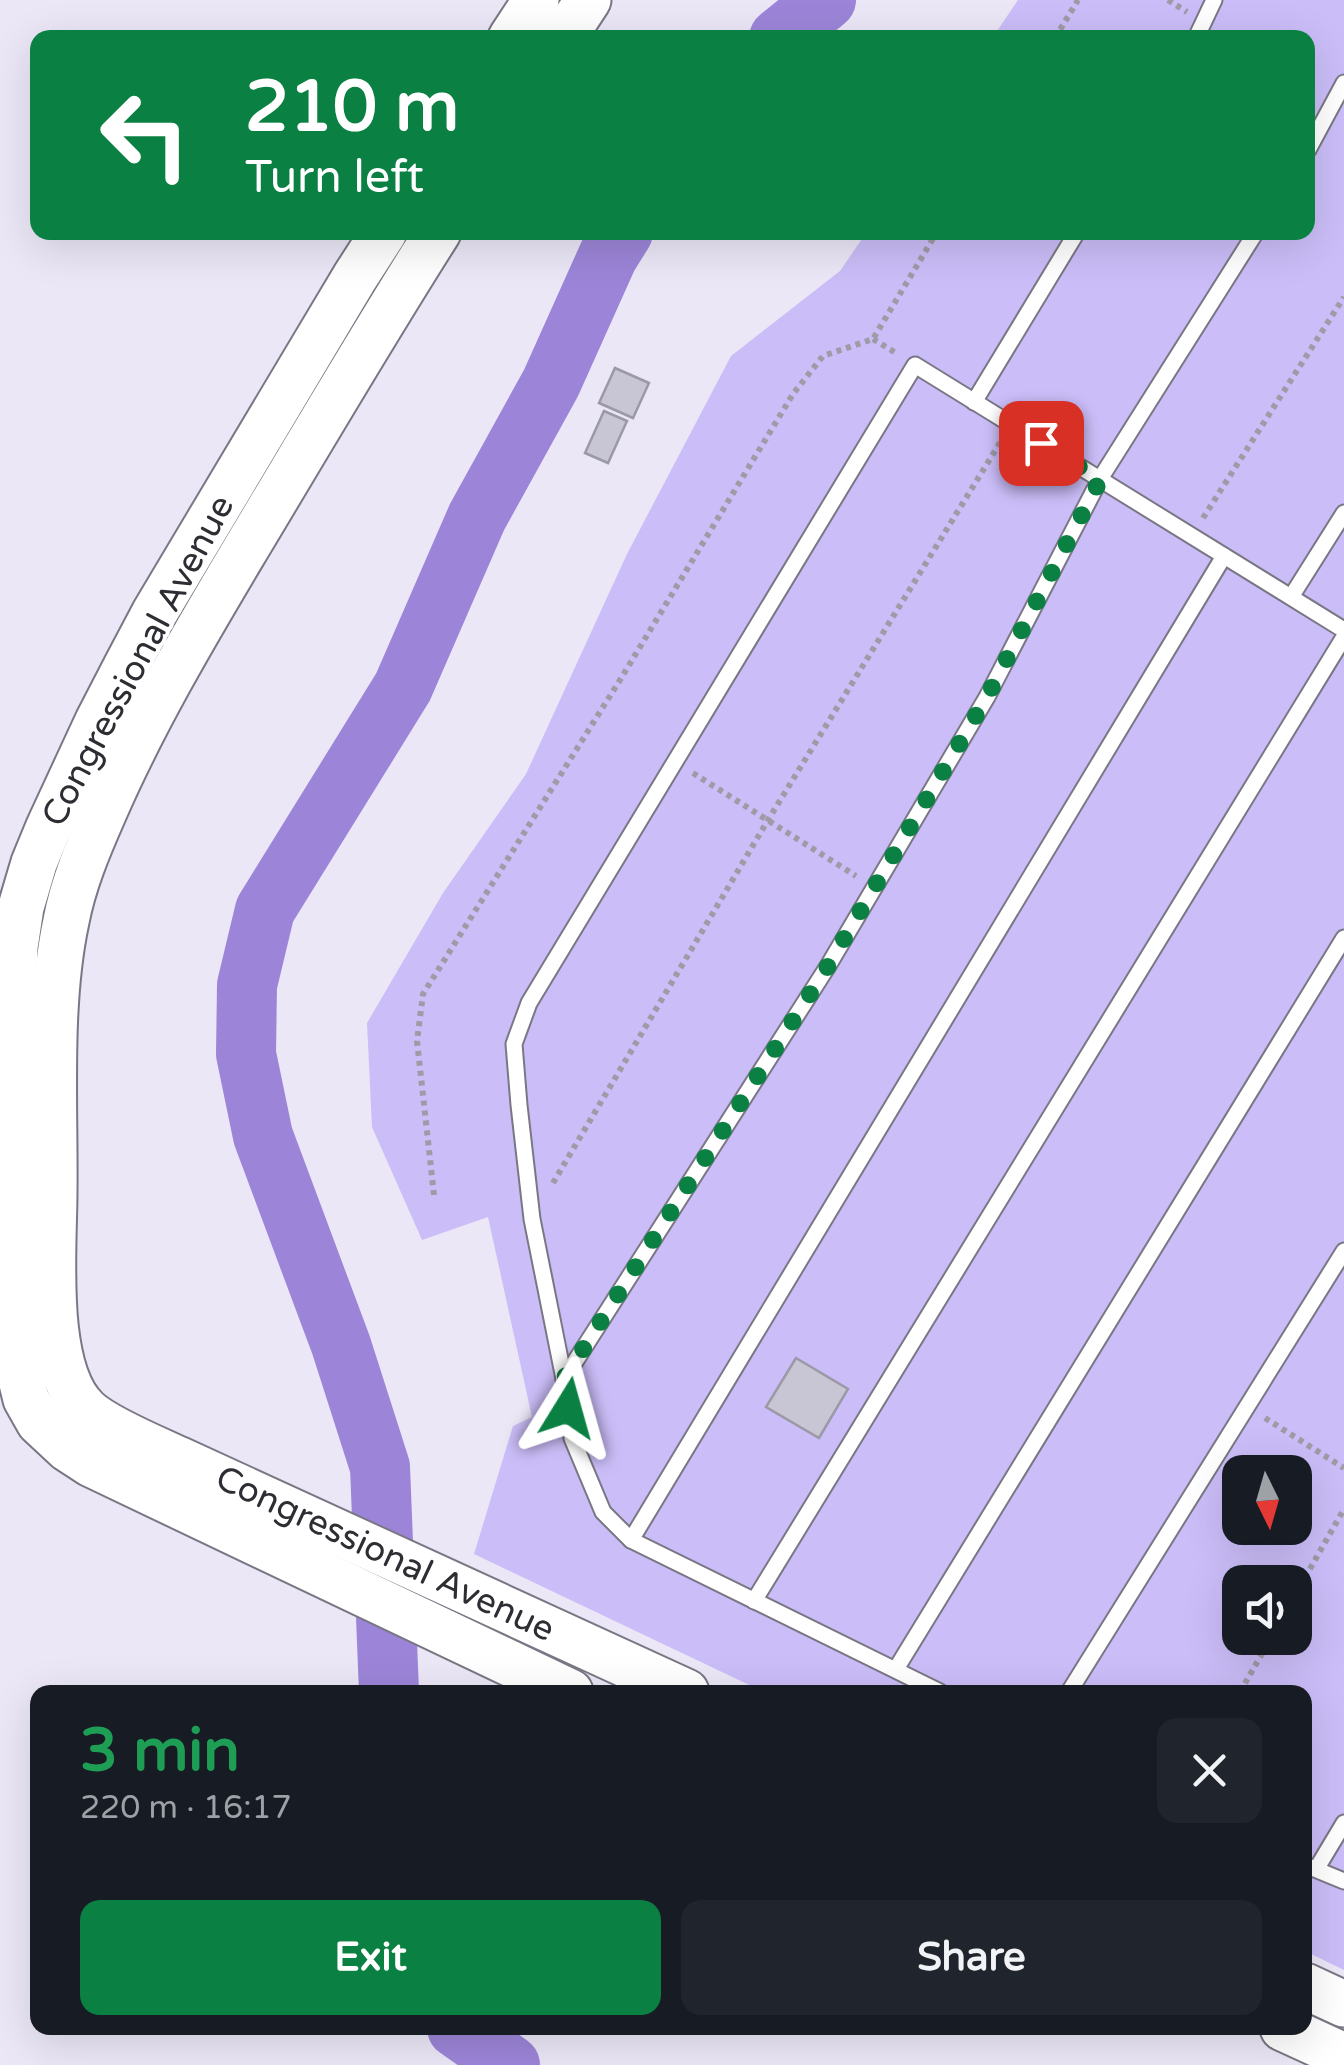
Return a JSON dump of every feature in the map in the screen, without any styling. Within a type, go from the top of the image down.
[{"type":"main road","points":[[516,30],[536,0]]},
{"type":"main road","points":[[569,30],[588,0]]},
{"type":"main road","name":"Congressional Avenue","points":[[379,240],[155,612],[98,721],[30,878],[15,947],[10,1082],[12,1318],[21,1384],[39,1422],[68,1450],[91,1464],[170,1480],[614,1669],[664,1685]]},
{"type":"main road","name":"Congressional Avenue","points":[[433,240],[194,635],[114,788],[77,879],[66,920],[57,993],[56,1339],[71,1389],[86,1411],[136,1440],[170,1480],[557,1685]]},
{"type":"main road","points":[[39,1422],[86,1411],[91,1464]]},
{"type":"main road","points":[[1312,1989],[1344,2004]]},
{"type":"main road","points":[[1298,2035],[1344,2056]]},
{"type":"lane","points":[[1200,30],[1214,0]]},
{"type":"lane","points":[[1315,137],[1344,83]]},
{"type":"lane","points":[[974,402],[1072,240]]},
{"type":"lane","points":[[564,1379],[828,966],[987,697],[1100,480],[1251,240]]},
{"type":"lane","points":[[754,1601],[1344,634],[914,364],[529,1003],[514,1044],[532,1219],[572,1438],[603,1512],[631,1540],[754,1601],[896,1669],[927,1685]]},
{"type":"lane","points":[[1290,598],[1344,512]]},
{"type":"lane","points":[[631,1540],[1224,556]]},
{"type":"lane","points":[[896,1669],[1344,938]]},
{"type":"lane","points":[[1073,1685],[1344,1251]]},
{"type":"lane","points":[[1312,1865],[1344,1823]]},
{"type":"lane","points":[[1312,1866],[1344,1880]]},
{"type":"path","points":[[1060,30],[1078,0]]},
{"type":"path","points":[[434,1194],[417,1041],[423,994],[794,394],[823,356],[872,338],[932,240]]},
{"type":"path","points":[[1192,536],[1344,297]]},
{"type":"path","points":[[532,1219],[768,820],[1011,425]]},
{"type":"path","points":[[675,762],[874,888]]},
{"type":"path","points":[[1247,1406],[1344,1468]]},
{"type":"path","points":[[1312,1566],[1344,1509]]},
{"type":"path","points":[[1244,1685],[1261,1655]]},
{"type":"shaded area","points":[[1018,0],[1344,0],[1344,1970],[1312,1954],[1312,1685],[749,1685],[474,1554],[513,1426],[532,1417],[488,1217],[422,1240],[372,1127],[367,1023],[443,893],[526,774],[627,554],[731,356],[840,271],[861,240],[1315,240],[1315,30],[998,30]]},
{"type":"building","points":[[615,368],[649,383],[633,418],[599,403]]},
{"type":"building","points":[[604,411],[627,421],[608,463],[585,453]]},
{"type":"building","points":[[796,1358],[848,1389],[819,1438],[766,1407]]},
{"type":"waterway","points":[[789,30],[826,0]]},
{"type":"waterway","points":[[389,1685],[380,1467],[341,1345],[263,1136],[246,1054],[247,985],[265,910],[403,687],[477,517],[551,383],[618,240]]},
{"type":"waterway","points":[[467,2035],[510,2065]]},
{"type":"route","points":[[568,1408],[564,1379],[828,966],[987,697],[1100,480],[1041,443]]}]
